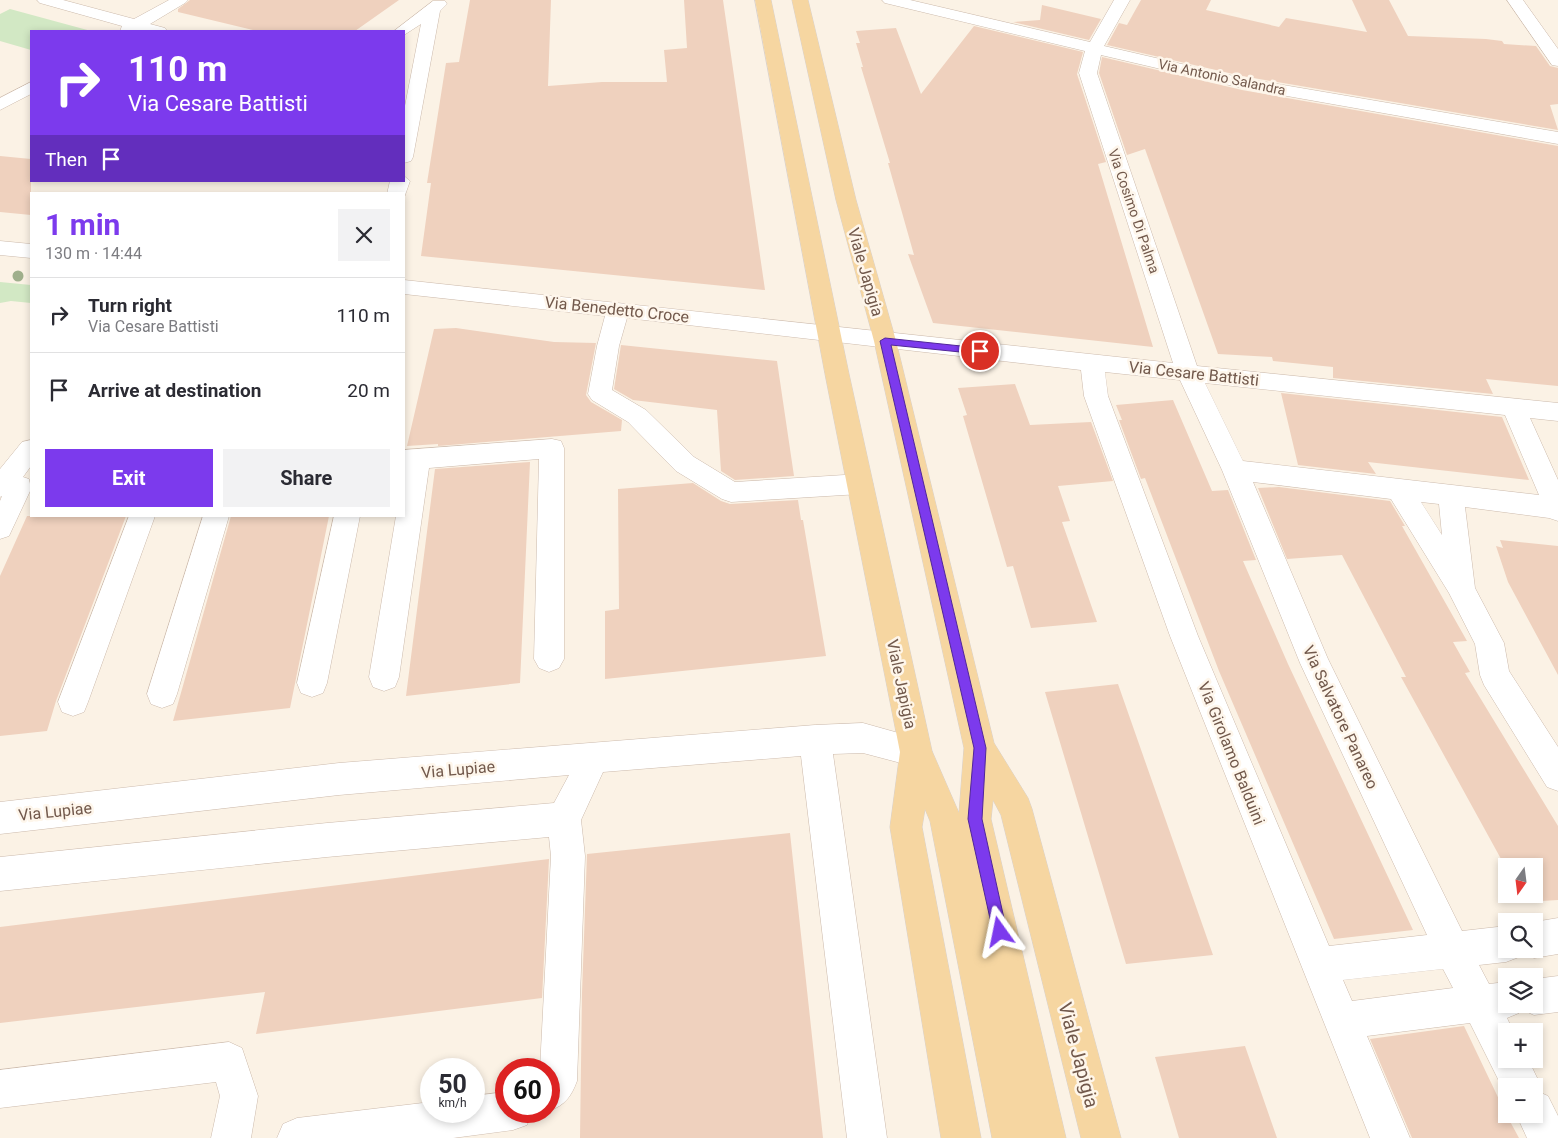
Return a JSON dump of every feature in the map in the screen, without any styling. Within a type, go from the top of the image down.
[{"type":"main road","name":"Viale Japigia","points":[[763,0],[916,752],[946,821],[1012,1138]]},
{"type":"main road","name":"Viale Japigia","points":[[800,0],[846,200],[885,341],[980,748],[975,819],[1046,1138]]},
{"type":"main road","name":"Viale Japigia","points":[[980,748],[1016,809],[1101,1138]]},
{"type":"main road","name":"Viale Japigia","points":[[916,752],[906,827],[960,1138]]},
{"type":"street","points":[[45,0],[131,28],[150,30]]},
{"type":"street","points":[[131,28],[180,0]]},
{"type":"street","name":"Via Antonio Salandra","points":[[890,0],[1242,83],[1558,138]]},
{"type":"street","name":"Via Cosimo Di Palma","points":[[1122,0],[1094,49],[1088,73],[1188,372]]},
{"type":"street","points":[[1515,0],[1558,61]]},
{"type":"street","points":[[403,30],[438,5]]},
{"type":"street","points":[[405,144],[409,93],[438,5]]},
{"type":"street","points":[[0,105],[30,88]]},
{"type":"street","points":[[0,248],[30,251]]},
{"type":"street","name":"Via Benedetto Croce","points":[[407,293],[618,310],[830,334]]},
{"type":"street","points":[[618,310],[608,346],[600,394],[637,416],[685,464],[731,492],[860,484]]},
{"type":"street","name":"Via Cesare Battisti","points":[[830,334],[1558,412]]},
{"type":"street","name":"Via Girolamo Balduini","points":[[1092,362],[1096,396],[1184,636],[1390,1138]]},
{"type":"street","name":"Via Salvatore Panareo","points":[[1188,372],[1235,470],[1315,663],[1453,951],[1493,1001],[1498,1023]]},
{"type":"street","points":[[1235,470],[1557,509],[1514,408]]},
{"type":"street","points":[[405,508],[411,460],[552,448],[549,659]]},
{"type":"street","points":[[0,528],[13,486],[30,451]]},
{"type":"street","points":[[1399,490],[1461,589],[1489,643],[1495,675],[1558,776]]},
{"type":"street","points":[[1451,497],[1461,589]]},
{"type":"street","points":[[73,702],[142,517]]},
{"type":"street","points":[[162,694],[216,517]]},
{"type":"street","points":[[312,683],[347,517]]},
{"type":"street","points":[[384,676],[404,517]]},
{"type":"street","name":"Via Lupiae","points":[[0,818],[339,779],[815,740],[863,738],[916,752]]},
{"type":"street","points":[[815,740],[867,1138]]},
{"type":"street","points":[[559,1058],[568,856],[564,818],[594,758]]},
{"type":"street","points":[[0,874],[337,839],[564,818]]},
{"type":"street","points":[[1543,938],[1558,936]]},
{"type":"street","points":[[1319,966],[1498,945]]},
{"type":"street","points":[[1543,996],[1558,994]]},
{"type":"street","points":[[1342,1021],[1493,1001]]},
{"type":"street","points":[[0,1089],[229,1061],[239,1096],[230,1138]]},
{"type":"street","points":[[297,1138],[495,1113]]},
{"type":"street","points":[[1540,1123],[1548,1138]]},
{"type":"green space","points":[[10,9],[87,30],[30,30],[30,50],[0,41],[0,14]]},
{"type":"green space","points":[[0,282],[30,285],[30,303],[11,301],[0,303]]},
{"type":"building","points":[[190,0],[399,0],[356,30],[253,30],[178,12],[178,9]]},
{"type":"building","points":[[470,0],[551,0],[548,86],[602,82],[667,82],[664,50],[687,48],[684,0],[723,0],[765,290],[421,256],[431,183],[427,183],[446,63],[459,62]]},
{"type":"building","points":[[1141,0],[1211,0],[1206,10],[1279,27],[1286,18],[1367,32],[1352,0],[1389,0],[1408,36],[1486,39],[1502,41],[1504,44],[1536,46],[1550,66],[1558,68],[1558,104],[1550,105],[1558,130],[1242,76],[1107,45],[1119,23],[1127,25]]},
{"type":"building","points":[[1042,5],[1101,19],[1089,40],[1013,22],[1040,20]]},
{"type":"building","points":[[974,26],[1083,52],[1077,74],[1106,162],[1098,164],[1153,347],[933,323],[908,254],[914,255],[888,163],[890,163],[861,67],[863,67],[856,43],[860,43],[856,31],[896,28],[921,94]]},
{"type":"building","points":[[1102,57],[1242,90],[1558,146],[1558,386],[1486,379],[1493,394],[1333,378],[1333,367],[1273,361],[1272,357],[1218,354],[1145,149],[1127,155],[1099,73]]},
{"type":"building","points":[[0,156],[30,159],[30,215],[0,212]]},
{"type":"building","points":[[456,328],[554,342],[596,343],[586,395],[591,402],[622,420],[621,431],[438,446],[438,444],[407,446],[434,329]]},
{"type":"building","points":[[621,345],[777,361],[794,476],[735,480],[721,471],[717,410],[633,400],[614,389]]},
{"type":"building","points":[[1015,384],[1030,425],[1091,422],[1113,481],[1058,486],[1070,521],[1062,522],[1097,622],[1031,628],[1013,566],[1007,567],[963,416],[967,415],[958,388]]},
{"type":"building","points":[[1281,393],[1502,417],[1529,480],[1368,462],[1376,474],[1298,465]]},
{"type":"building","points":[[1173,400],[1212,491],[1228,490],[1256,560],[1243,561],[1288,664],[1413,930],[1334,939],[1219,671],[1145,478],[1141,479],[1119,420],[1122,420],[1116,405]]},
{"type":"building","points":[[530,462],[520,683],[406,696],[435,469]]},
{"type":"building","points":[[693,483],[721,501],[730,504],[798,500],[826,656],[605,679],[605,611],[619,609],[618,489]]},
{"type":"building","points":[[1279,487],[1390,501],[1405,526],[1402,526],[1467,641],[1453,642],[1470,672],[1465,673],[1558,826],[1558,900],[1543,901],[1543,858],[1501,858],[1401,677],[1406,677],[1342,555],[1287,559],[1258,488]]},
{"type":"building","points":[[27,516],[126,517],[56,701],[47,731],[0,736],[0,576]]},
{"type":"building","points":[[231,517],[329,517],[290,708],[173,721]]},
{"type":"building","points":[[1500,540],[1558,546],[1558,675],[1508,582],[1496,546],[1503,548]]},
{"type":"building","points":[[1118,684],[1213,955],[1126,964],[1045,692]]},
{"type":"building","points":[[790,833],[823,1138],[580,1138],[582,993],[587,854]]},
{"type":"building","points":[[549,859],[542,998],[256,1034],[265,992],[0,1023],[0,927]]},
{"type":"building","points":[[1464,1026],[1498,1097],[1498,1123],[1511,1123],[1519,1138],[1412,1138],[1370,1039]]},
{"type":"building","points":[[1245,1046],[1277,1138],[1179,1138],[1155,1057]]},
{"type":"route","points":[[980,351],[885,341],[980,748],[975,819],[1000,932]]}]
